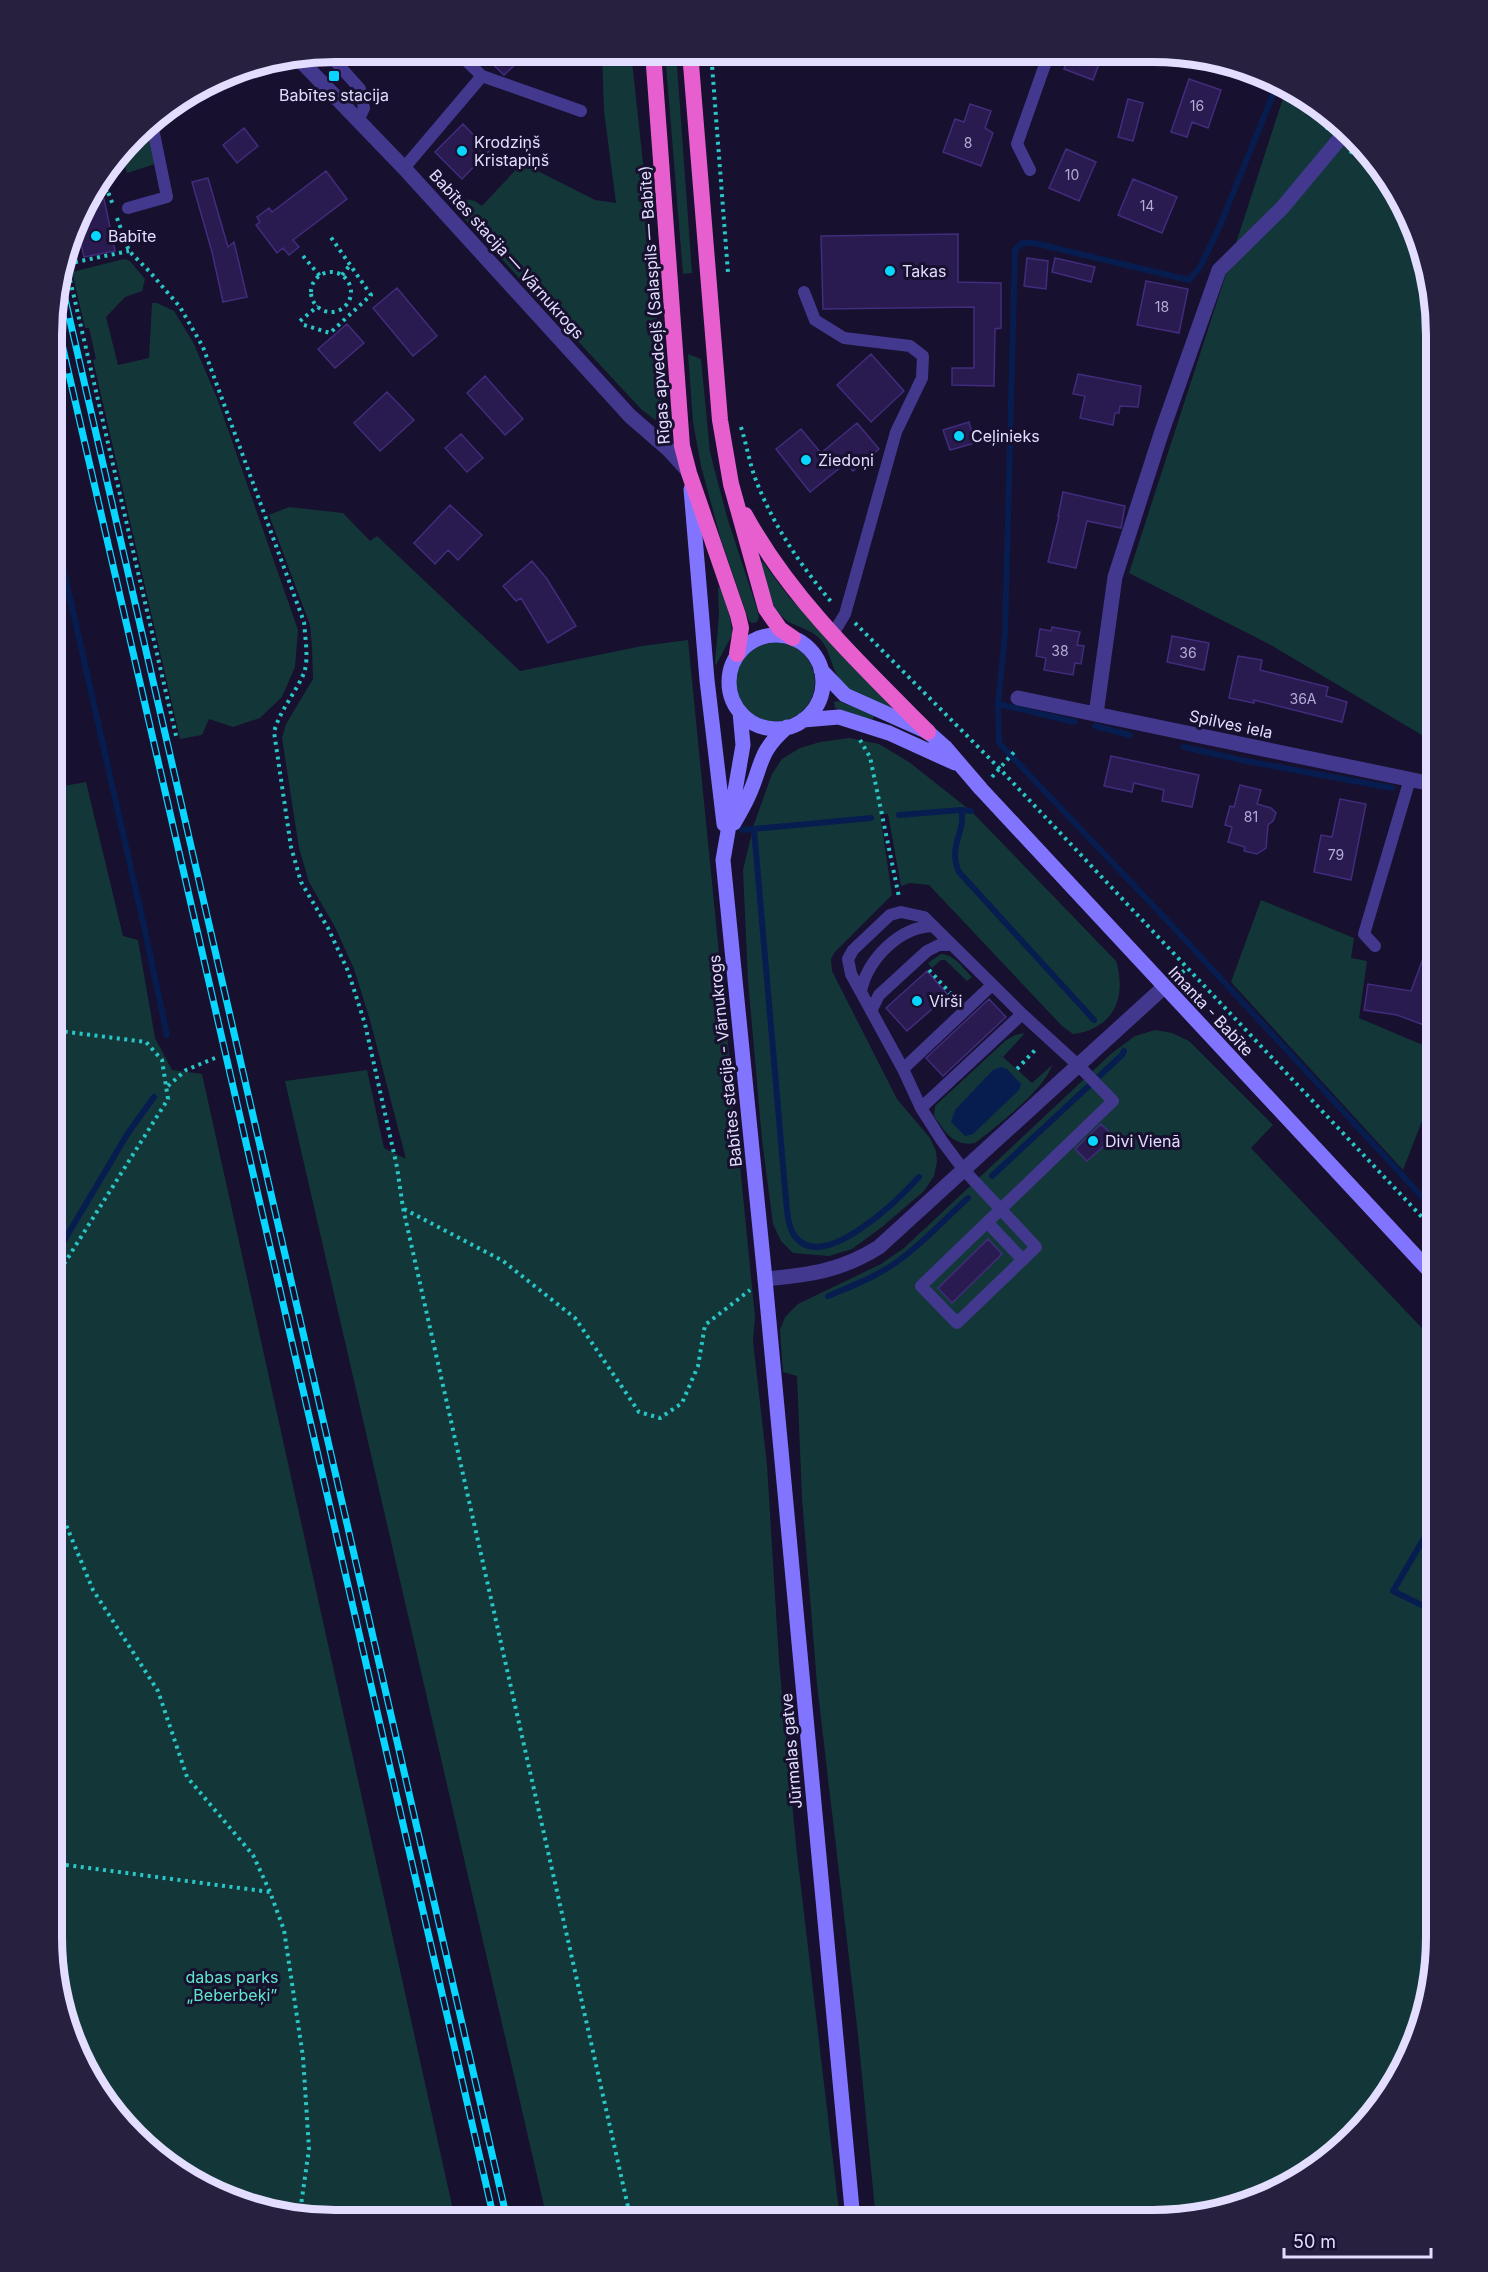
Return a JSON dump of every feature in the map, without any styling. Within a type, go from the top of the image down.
[{"type":"highway","name":"Rīgas apvedceļš (Salaspils — Babīte)","points":[[654,62],[682,446],[689,474],[738,615],[741,628],[738,654]]},
{"type":"highway","points":[[691,62],[720,420],[730,484],[766,609],[780,629],[793,638]]},
{"type":"highway","points":[[730,484],[743,513],[775,567],[833,634],[928,732]]},
{"type":"main road","points":[[689,474],[707,680],[726,838]]},
{"type":"main road","points":[[780,635],[793,638],[811,651],[821,670],[823,681],[818,703],[803,720],[787,728],[761,727],[749,721],[733,702],[729,690],[731,665],[746,645],[762,637],[780,635]]},
{"type":"main road","name":"Imanta - Babīte","points":[[821,670],[845,695],[928,732],[945,747],[1164,987],[1426,1267]]},
{"type":"main road","name":"Babītes stacija - Vārnukrogs","points":[[740,712],[743,745],[723,860],[765,1280]]},
{"type":"main road","name":"Imanta - Babīte","points":[[803,720],[839,717],[915,744],[960,766]]},
{"type":"main road","name":"Babītes stacija - Vārnukrogs","points":[[726,838],[748,796],[764,752],[772,741],[787,728]]},
{"type":"main road","name":"Jūrmalas gatve","points":[[765,1280],[852,2210]]},
{"type":"street","name":"Babītes stacija — Vārnukrogs","points":[[303,64],[404,168],[630,416],[674,454],[689,474]]},
{"type":"street","points":[[1096,714],[1115,577],[1161,434],[1219,270],[1282,208],[1342,136]]},
{"type":"street","name":"Spilves iela","points":[[1018,698],[1426,783]]},
{"type":"street","points":[[765,1280],[835,1269],[857,1261],[879,1247],[907,1224],[963,1169],[1164,987]]},
{"type":"lane","points":[[336,62],[360,89],[364,108],[358,121]]},
{"type":"lane","points":[[467,62],[482,76],[581,111]]},
{"type":"lane","points":[[1030,170],[1017,144],[1046,62]]},
{"type":"lane","points":[[404,168],[482,76]]},
{"type":"lane","points":[[128,208],[167,197],[153,130]]},
{"type":"lane","points":[[804,292],[815,320],[844,338],[910,346],[923,356],[922,378],[896,432],[845,614],[833,634]]},
{"type":"lane","points":[[1375,946],[1364,934],[1410,779]]},
{"type":"lane","points":[[933,926],[924,917],[901,912],[890,915],[853,950],[848,960],[851,974],[903,1069],[921,1108],[963,1169],[1000,1209],[1036,1247],[957,1323],[921,1286],[1000,1209],[1113,1101],[933,926]]},
{"type":"lane","points":[[861,991],[870,965],[896,940],[920,926],[933,926]]},
{"type":"lane","points":[[872,1011],[879,995],[920,958],[939,945],[952,945]]},
{"type":"lane","points":[[903,1069],[992,985]]},
{"type":"lane","points":[[921,1108],[1022,1014]]},
{"type":"lane","points":[[987,1222],[1023,1260]]},
{"type":"path","points":[[712,62],[729,278]]},
{"type":"path","points":[[318,306],[302,323],[330,333],[371,295],[330,236]]},
{"type":"path","points":[[74,253],[76,262],[129,251],[180,306],[203,347],[304,622],[306,644],[304,672],[278,718],[274,732],[291,846],[301,882],[328,928],[348,971],[362,1014],[397,1167],[403,1208],[629,2210]]},
{"type":"path","points":[[303,256],[320,276]]},
{"type":"path","points":[[342,275],[350,265]]},
{"type":"path","points":[[69,272],[177,740]]},
{"type":"path","points":[[330,272],[342,275],[350,286],[349,301],[339,310],[331,312],[318,306],[312,294],[315,281],[330,272]]},
{"type":"path","points":[[740,420],[754,476],[782,535],[810,577],[1000,769],[1426,1221]]},
{"type":"path","points":[[883,687],[898,665]]},
{"type":"path","points":[[864,725],[859,742],[870,758],[901,912]]},
{"type":"path","points":[[981,789],[1015,751]]},
{"type":"path","points":[[920,958],[953,996]]},
{"type":"path","points":[[62,1031],[146,1042],[162,1060],[168,1099],[62,1267]]},
{"type":"path","points":[[1017,1070],[1048,1037]]},
{"type":"path","points":[[167,1086],[186,1070],[215,1058]]},
{"type":"path","points":[[403,1208],[503,1261],[575,1318],[639,1412],[660,1418],[682,1403],[698,1366],[705,1325],[765,1280]]},
{"type":"path","points":[[62,1515],[93,1590],[158,1691],[187,1778],[253,1855],[284,1930],[303,2057],[309,2149],[301,2208]]},
{"type":"path","points":[[62,1864],[270,1892]]},
{"type":"green space","points":[[602,62],[632,62],[651,237],[662,394],[661,415],[655,420],[641,409],[457,211],[459,203],[464,199],[475,201],[482,206],[522,163],[595,200],[616,203],[604,111]]},
{"type":"green space","points":[[666,62],[677,62],[692,273],[683,274]]},
{"type":"green space","points":[[1284,95],[1334,129],[1370,168],[1390,198],[1406,230],[1421,281],[1426,317],[1426,737],[1269,644],[1129,573]]},
{"type":"green space","points":[[148,134],[155,164],[127,173],[124,161]]},
{"type":"green space","points":[[124,259],[130,261],[145,279],[142,291],[125,297],[106,317],[118,365],[149,358],[152,303],[174,311],[193,342],[217,398],[298,630],[295,667],[282,697],[260,718],[233,727],[209,719],[202,735],[180,739],[93,360],[96,359],[89,328],[85,328],[72,272]]},
{"type":"green space","points":[[688,354],[701,359],[710,452],[727,517],[757,609],[759,617],[757,622],[749,621],[721,540],[701,466],[693,422]]},
{"type":"green space","points":[[289,507],[343,513],[370,541],[377,536],[520,671],[642,646],[688,640],[755,1317],[753,1341],[767,1465],[779,1661],[796,1845],[839,2210],[545,2210],[285,1081],[367,1070],[384,1148],[406,1159],[370,1020],[354,969],[335,927],[309,882],[299,848],[282,738],[286,724],[313,679],[312,647],[310,625],[269,515]]},
{"type":"green space","points":[[760,561],[789,597],[902,711],[858,694],[843,684],[821,640],[810,631],[789,622],[777,610],[769,595]]},
{"type":"green space","points":[[718,587],[721,588],[728,612],[732,635],[716,665],[719,615]]},
{"type":"green space","points":[[775,642],[790,645],[803,654],[812,667],[815,682],[812,697],[803,710],[790,719],[775,722],[760,719],[747,710],[738,697],[735,682],[738,667],[747,654],[760,645]]},
{"type":"green space","points":[[838,701],[872,714],[873,719],[835,708],[834,702]]},
{"type":"green space","points":[[849,738],[879,744],[909,762],[971,811],[1116,961],[1120,987],[1118,999],[1108,1018],[1099,1026],[1073,1034],[1062,1026],[929,885],[910,883],[901,886],[888,814],[880,814],[892,895],[835,952],[831,959],[832,971],[897,1099],[930,1138],[936,1151],[937,1162],[934,1176],[924,1191],[852,1249],[829,1256],[793,1253],[781,1241],[773,1224],[762,1140],[748,980],[743,870],[754,824],[772,774],[782,759],[800,748],[820,742]]},
{"type":"green space","name":"dabas parks „Beberbeķi”","points":[[86,782],[123,936],[138,940],[155,1038],[172,1070],[202,1074],[453,2210],[299,2208],[247,2196],[198,2174],[154,2143],[118,2104],[98,2074],[82,2042],[71,2008],[62,1955],[62,786]]},
{"type":"green space","points":[[1261,900],[1354,938],[1351,958],[1367,961],[1359,1018],[1426,1046],[1426,1110],[1403,1170],[1231,982]]},
{"type":"green space","points":[[941,954],[955,959],[972,977],[967,981],[945,960],[941,960],[932,968],[928,963]]},
{"type":"green space","points":[[1155,1030],[1172,1033],[1189,1041],[1273,1125],[1251,1148],[1426,1332],[1426,1955],[1421,1991],[1406,2042],[1390,2074],[1359,2118],[1320,2154],[1290,2174],[1258,2190],[1207,2205],[1171,2210],[875,2210],[858,2035],[817,1684],[802,1498],[797,1376],[783,1372],[780,1330],[785,1317],[798,1304],[881,1264],[904,1248],[1112,1053],[1135,1036]]},
{"type":"green space","points":[[1025,1033],[1003,1057],[1032,1083],[1052,1065],[1048,1074],[1019,1107],[975,1143],[961,1143],[951,1137],[934,1116],[935,1106],[1005,1041],[1015,1035]]},
{"type":"water","points":[[1001,1067],[1007,1069],[1021,1084],[1019,1090],[973,1134],[965,1136],[951,1122],[955,1110],[993,1070]]},
{"type":"building","points":[[490,62],[518,62],[504,75]]},
{"type":"building","points":[[1067,62],[1100,62],[1093,80],[1064,69]]},
{"type":"building","points":[[1189,79],[1221,90],[1208,128],[1192,122],[1187,137],[1171,132]]},
{"type":"building","points":[[1128,99],[1143,103],[1133,141],[1118,137]]},
{"type":"building","points":[[970,104],[991,111],[985,128],[993,133],[981,166],[943,152],[955,119],[964,122]]},
{"type":"building","name":"Krodziņš Kristapiņš","points":[[463,124],[489,151],[462,179],[435,152]]},
{"type":"building","points":[[244,128],[258,146],[237,163],[223,145]]},
{"type":"building","points":[[1066,149],[1096,162],[1079,201],[1049,188]]},
{"type":"building","points":[[326,171],[347,199],[293,240],[299,247],[289,255],[283,248],[277,253],[256,225],[260,222],[257,217],[269,208],[272,212]]},
{"type":"building","points":[[208,178],[228,247],[234,242],[247,297],[223,302],[212,252],[192,182]]},
{"type":"building","points":[[1133,179],[1177,197],[1162,233],[1118,215]]},
{"type":"building","name":"Babīte","points":[[104,199],[115,251],[84,257],[79,237],[97,201]]},
{"type":"building","name":"Takas","points":[[958,234],[958,282],[1001,283],[1001,328],[995,329],[994,386],[952,385],[952,368],[974,368],[974,307],[823,309],[821,236]]},
{"type":"building","points":[[1027,258],[1048,261],[1046,289],[1024,286]]},
{"type":"building","points":[[1055,258],[1095,267],[1091,282],[1052,272]]},
{"type":"building","points":[[1146,281],[1188,289],[1179,333],[1137,325]]},
{"type":"building","points":[[397,288],[437,336],[413,356],[373,308]]},
{"type":"building","points":[[347,324],[364,343],[335,368],[318,349]]},
{"type":"building","points":[[871,354],[904,391],[871,422],[837,385]]},
{"type":"building","points":[[1078,374],[1141,386],[1138,407],[1120,406],[1119,413],[1115,413],[1113,425],[1080,418],[1085,396],[1073,394]]},
{"type":"building","points":[[485,376],[523,419],[505,435],[467,393]]},
{"type":"building","points":[[387,392],[414,420],[380,451],[354,423]]},
{"type":"building","name":"Ceļinieks","points":[[969,422],[975,443],[950,450],[943,430]]},
{"type":"building","points":[[857,423],[879,449],[853,471],[846,463],[810,492],[776,449],[801,429],[821,453]]},
{"type":"building","points":[[461,434],[483,458],[467,472],[445,448]]},
{"type":"building","points":[[1063,492],[1125,506],[1121,528],[1087,521],[1076,568],[1048,562]]},
{"type":"building","points":[[450,505],[482,535],[458,560],[448,550],[435,564],[414,543]]},
{"type":"building","points":[[532,561],[547,579],[576,626],[548,643],[521,598],[516,601],[503,586]]},
{"type":"building","points":[[1052,627],[1080,632],[1077,645],[1084,646],[1081,664],[1075,663],[1073,675],[1044,670],[1046,658],[1036,656],[1040,629],[1051,631]]},
{"type":"building","points":[[1172,636],[1209,643],[1204,670],[1167,662]]},
{"type":"building","points":[[1238,656],[1262,660],[1260,670],[1328,687],[1326,696],[1347,702],[1342,722],[1254,700],[1254,703],[1229,698]]},
{"type":"building","points":[[1111,756],[1199,775],[1192,807],[1162,801],[1164,790],[1134,783],[1132,792],[1104,786]]},
{"type":"building","points":[[1240,785],[1261,790],[1257,804],[1271,808],[1276,813],[1273,821],[1268,825],[1266,848],[1257,854],[1244,851],[1245,847],[1228,842],[1232,827],[1225,825],[1230,806],[1234,807]]},
{"type":"building","points":[[1340,799],[1366,804],[1351,880],[1314,872],[1321,835],[1332,837]]},
{"type":"building","points":[[1424,956],[1426,957],[1426,1026],[1397,1015],[1364,1010],[1368,984],[1411,991]]},
{"type":"building","name":"Virši","points":[[927,971],[948,995],[907,1031],[886,1008]]},
{"type":"building","points":[[989,999],[1006,1017],[943,1076],[926,1058]]},
{"type":"building","name":"Divi Vienā","points":[[1101,1124],[1114,1137],[1087,1161],[1075,1149]]},
{"type":"building","points":[[988,1239],[1002,1254],[952,1303],[938,1288]]},
{"type":"waterway","points":[[1275,90],[1219,228],[1200,267],[1189,280],[1034,243],[1022,243],[1015,250],[1005,634],[998,704],[999,743],[1164,917],[1426,1201]]},
{"type":"waterway","points":[[62,563],[167,1035]]},
{"type":"waterway","points":[[998,704],[1075,722]]},
{"type":"waterway","points":[[1095,726],[1130,735]]},
{"type":"waterway","points":[[1184,747],[1392,788]]},
{"type":"waterway","points":[[961,810],[962,824],[955,854],[959,872],[1094,1020]]},
{"type":"waterway","points":[[899,815],[971,811]]},
{"type":"waterway","points":[[742,830],[871,818]]},
{"type":"waterway","points":[[754,829],[788,1219],[791,1230],[807,1245],[823,1246],[841,1240],[878,1215],[919,1177]]},
{"type":"waterway","points":[[992,1176],[1124,1051]]},
{"type":"waterway","points":[[62,1244],[128,1133],[154,1097]]},
{"type":"waterway","points":[[828,1296],[897,1262],[922,1242],[968,1198]]},
{"type":"waterway","points":[[1426,1535],[1393,1591],[1426,1607]]},
{"type":"railway","points":[[64,296],[505,2210]]},
{"type":"railway","points":[[62,344],[492,2210]]},
{"type":"place","name":"Babītes stacija","points":[[334,76]]},
{"type":"place","name":"Krodziņš Kristapiņš","points":[[462,151]]},
{"type":"place","name":"Babīte","points":[[96,236]]},
{"type":"place","name":"Takas","points":[[890,271]]},
{"type":"place","name":"Ceļinieks","points":[[959,436]]},
{"type":"place","name":"Ziedoņi","points":[[806,460]]},
{"type":"place","name":"Virši","points":[[917,1001]]},
{"type":"place","name":"Divi Vienā","points":[[1093,1141]]}]
